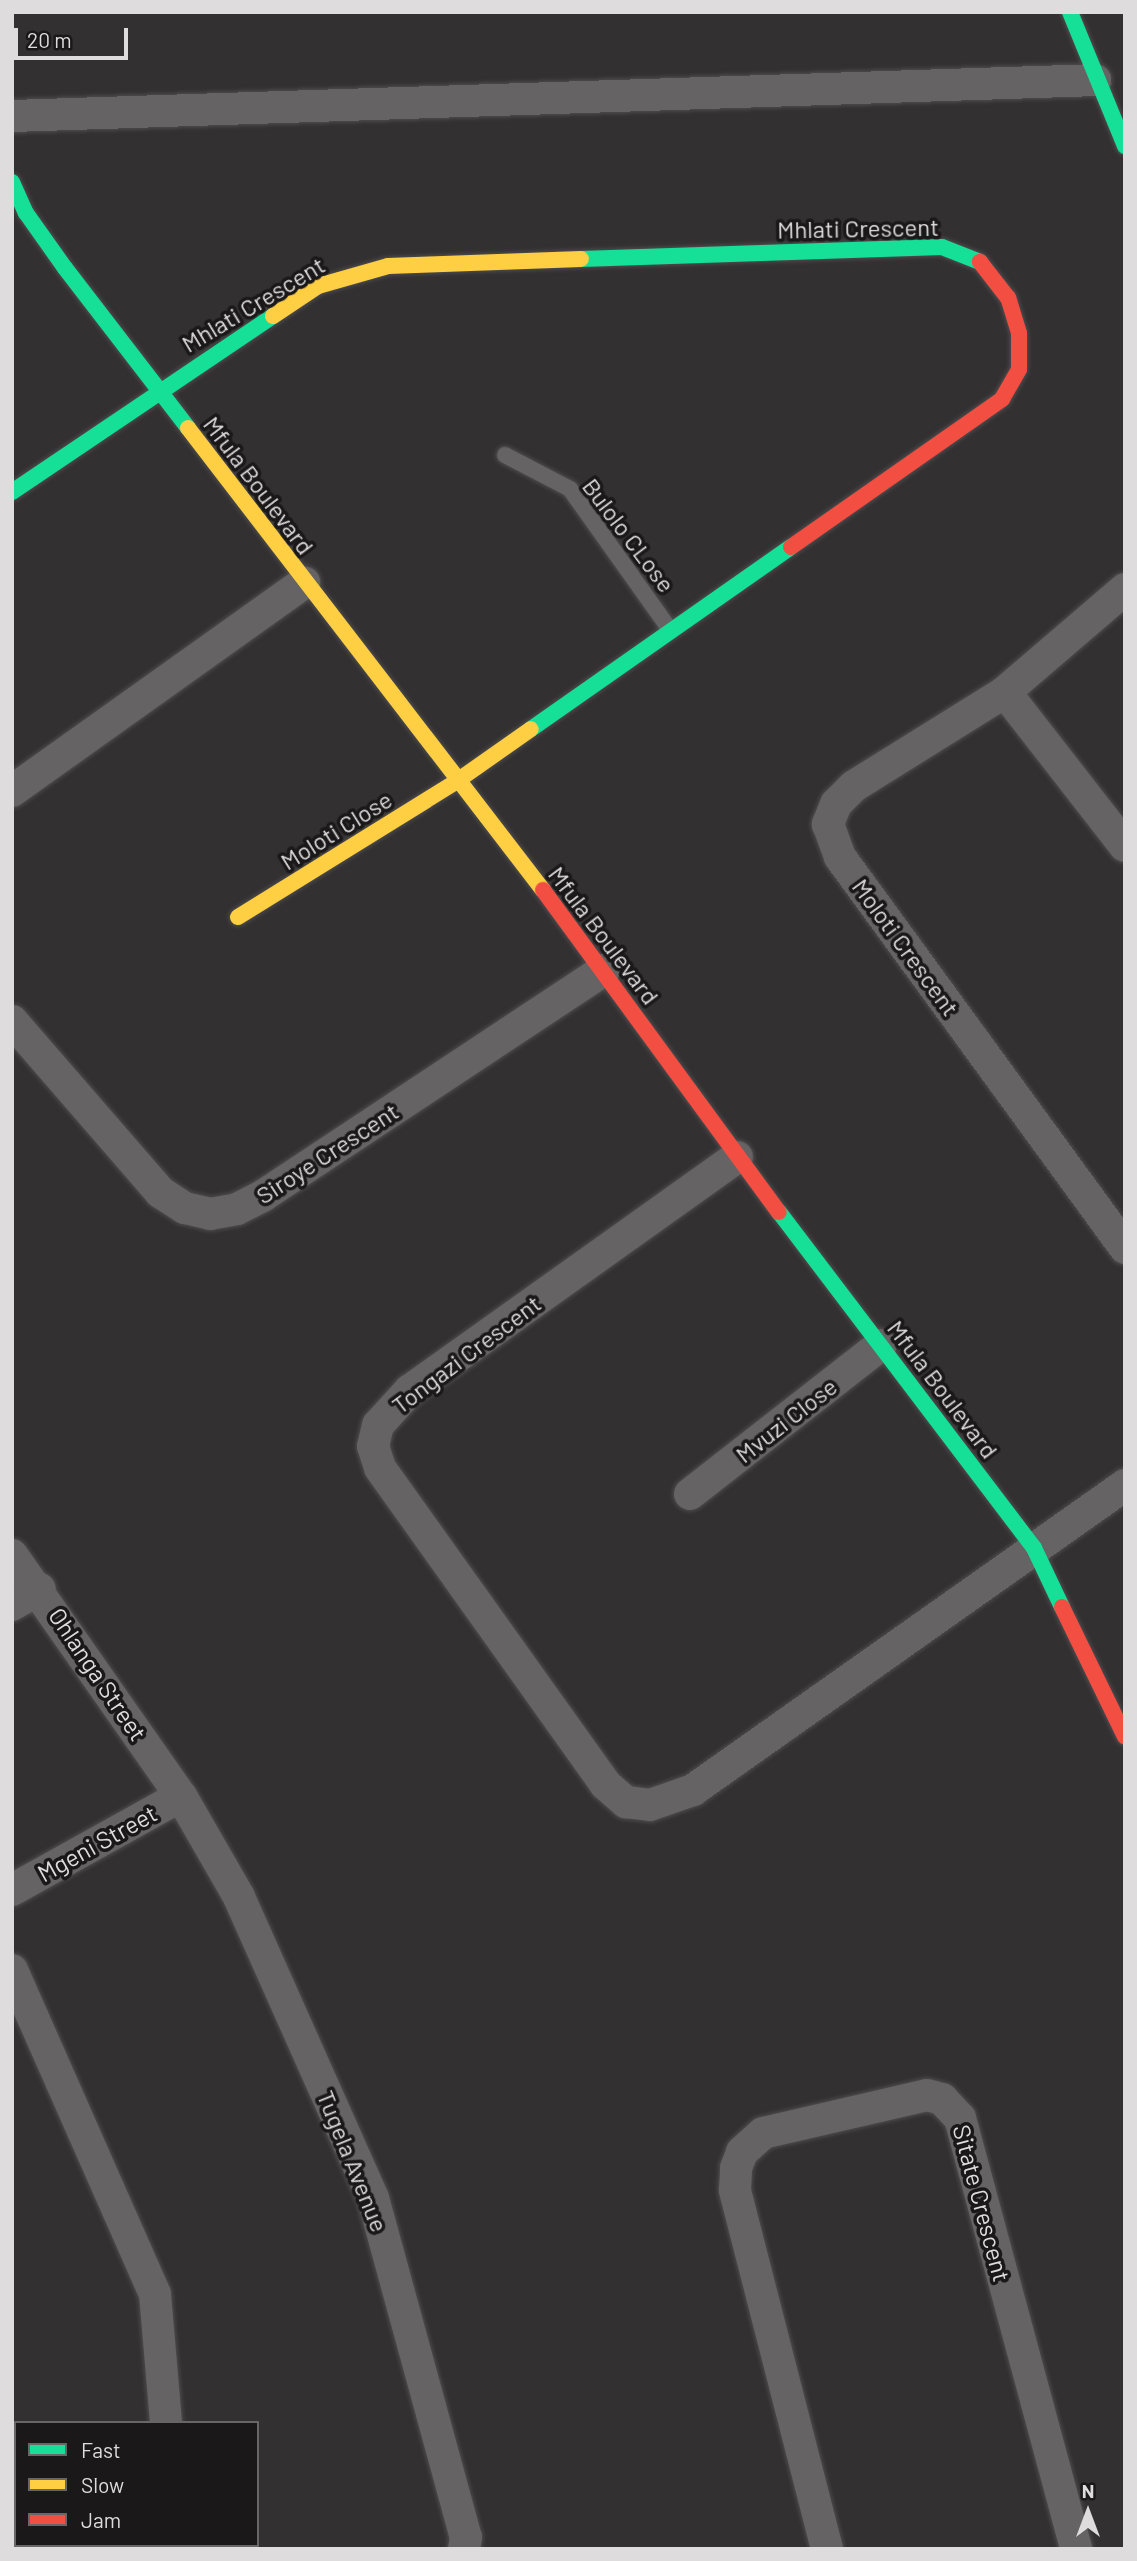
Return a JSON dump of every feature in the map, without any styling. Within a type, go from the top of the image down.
[{"type":"street","points":[[1070,12],[1095,80],[1125,146]]},
{"type":"street","points":[[12,116],[1095,80]]},
{"type":"street","name":"Mfula Boulevard","points":[[12,182],[26,213],[50,246],[304,583],[604,970],[737,1157],[1034,1548],[1125,1737]]},
{"type":"street","name":"Mhlati Crescent","points":[[12,492],[158,389],[318,286],[388,266],[943,247],[972,254],[993,273],[1019,333],[1019,369],[1003,399],[457,781]]},
{"type":"street","points":[[12,790],[304,583]]},
{"type":"street","name":"Moloti Crescent","points":[[1125,589],[1005,692],[855,786],[836,804],[828,824],[832,843],[1125,1248]]},
{"type":"street","points":[[1005,692],[1125,846]]},
{"type":"street","name":"Moloti Close","points":[[239,917],[457,781]]},
{"type":"street","name":"Siroye Crescent","points":[[12,1021],[160,1192],[185,1208],[210,1214],[237,1209],[264,1195],[604,970]]},
{"type":"street","name":"Tongazi Crescent","points":[[737,1157],[411,1391],[383,1417],[373,1446],[380,1468],[605,1784],[626,1802],[650,1805],[693,1790],[1034,1548]]},
{"type":"street","name":"Mvuzi Close","points":[[691,1494],[881,1346]]},
{"type":"street","points":[[1034,1548],[1125,1485]]},
{"type":"street","name":"Ohlanga Street","points":[[12,1555],[40,1589],[181,1796]]},
{"type":"street","points":[[12,1605],[40,1589]]},
{"type":"street","name":"Mgeni Street","points":[[12,1890],[181,1796]]},
{"type":"street","name":"Tugela Avenue","points":[[181,1796],[239,1897],[373,2198],[466,2537],[464,2549]]},
{"type":"street","points":[[12,1970],[155,2294],[166,2421]]},
{"type":"street","name":"Sitate Crescent","points":[[827,2549],[735,2190],[736,2168],[742,2152],[763,2133],[927,2095],[942,2099],[960,2118],[1076,2549]]},
{"type":"lane","name":"Bulolo CLose","points":[[505,455],[570,489],[671,631]]},
{"type":"traffic: fast","points":[[1070,12],[1125,146]]},
{"type":"traffic: fast","points":[[12,182],[26,213],[65,268],[188,428]]},
{"type":"traffic: fast","points":[[581,259],[942,247],[980,262]]},
{"type":"traffic: fast","points":[[12,492],[273,316]]},
{"type":"traffic: fast","points":[[531,729],[791,547]]},
{"type":"traffic: fast","points":[[779,1212],[1034,1548],[1062,1607]]},
{"type":"traffic: slow","points":[[273,316],[318,286],[388,266],[581,259]]},
{"type":"traffic: slow","points":[[188,428],[543,890]]},
{"type":"traffic: slow","points":[[238,917],[457,781],[531,729]]},
{"type":"traffic: jam","points":[[791,547],[1002,399],[1019,369],[1019,333],[1008,298],[980,262]]},
{"type":"traffic: jam","points":[[543,890],[779,1212]]},
{"type":"traffic: jam","points":[[1062,1607],[1125,1737]]}]
